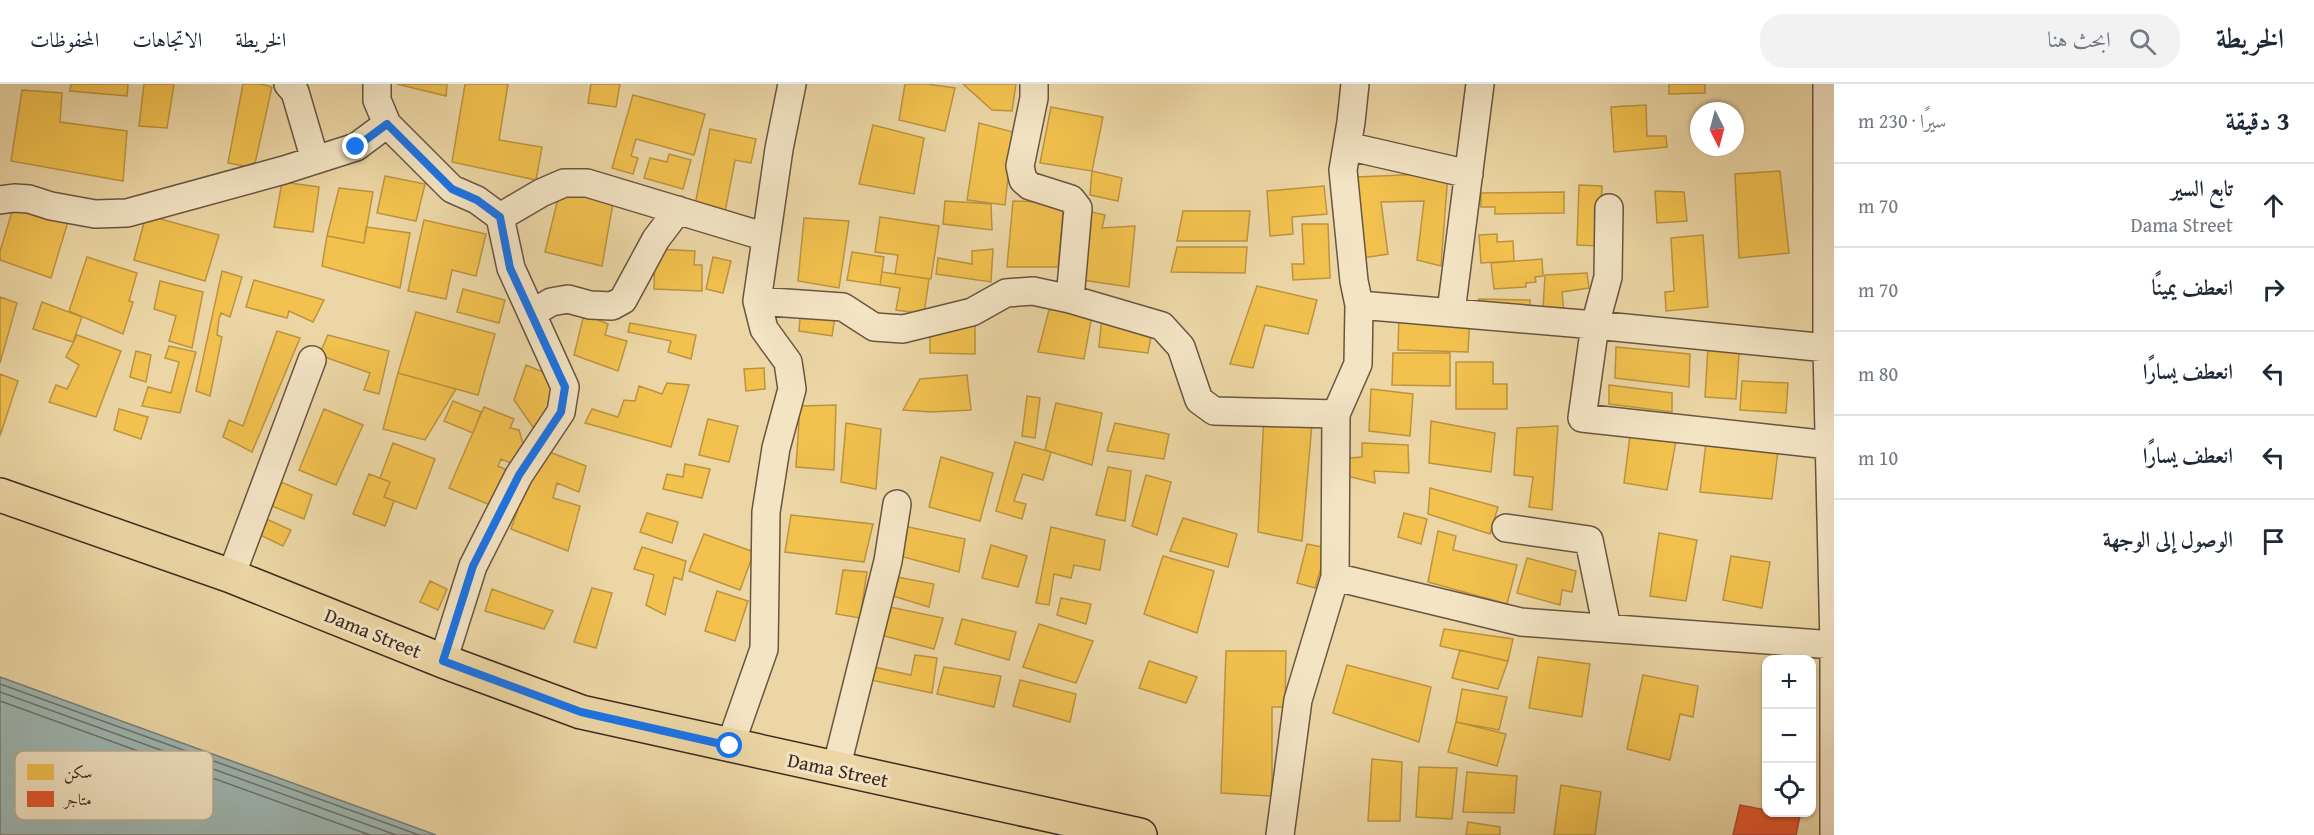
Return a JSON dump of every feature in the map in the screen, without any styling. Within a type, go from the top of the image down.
[{"type":"main road","name":"Dama Street","points":[[0,495],[231,576],[443,661],[581,712],[1140,835]]},
{"type":"street","points":[[288,84],[295,92],[315,160]]},
{"type":"street","points":[[377,84],[377,100],[387,124],[452,189],[477,200],[500,217],[510,268],[565,387],[561,412],[519,475],[473,566],[443,661]]},
{"type":"street","points":[[730,746],[764,649],[766,512],[776,448],[792,389],[788,362],[764,329],[757,301],[779,149],[792,84]]},
{"type":"street","points":[[1034,84],[1034,98],[1020,166],[1023,180],[1030,186],[1071,199],[1078,207],[1070,299]]},
{"type":"street","points":[[1280,835],[1298,700],[1335,577],[1336,414],[1358,364],[1359,305],[1354,281],[1343,170],[1354,84]]},
{"type":"street","points":[[1451,312],[1480,84]]},
{"type":"street","points":[[1827,84],[1827,348],[1834,645],[1834,835]]},
{"type":"street","points":[[0,200],[29,199],[51,206],[95,214],[127,213],[356,147],[387,124]]},
{"type":"street","points":[[1347,146],[1469,174]]},
{"type":"street","points":[[500,217],[541,193],[564,183],[586,183],[766,237]]},
{"type":"street","points":[[1609,208],[1608,277],[1595,325],[1582,418],[1830,445]]},
{"type":"street","points":[[533,314],[551,302],[568,299],[590,305],[612,306],[623,300],[656,239],[678,210]]},
{"type":"street","points":[[757,301],[843,307],[874,327],[903,329],[972,312],[1006,292],[1033,291],[1070,299],[1162,326],[1181,347],[1199,400],[1214,411],[1336,414]]},
{"type":"street","points":[[1359,305],[1827,348]]},
{"type":"street","points":[[231,576],[312,360]]},
{"type":"street","points":[[836,769],[888,561],[897,504]]},
{"type":"street","points":[[1506,528],[1588,540],[1607,628]]},
{"type":"street","points":[[1335,577],[1521,622],[1834,645]]},
{"type":"water","points":[[0,677],[204,751],[15,751],[15,820],[213,820],[213,754],[436,835],[0,835]]},
{"type":"building: سكن","points":[[71,84],[128,84],[127,96],[70,91]]},
{"type":"building: سكن","points":[[144,84],[174,84],[167,128],[139,126]]},
{"type":"building: سكن","points":[[243,84],[261,84],[272,87],[254,168],[228,163]]},
{"type":"building: سكن","points":[[397,84],[447,84],[446,96]]},
{"type":"building: سكن","points":[[465,84],[508,84],[499,140],[542,147],[536,180],[452,162]]},
{"type":"building: سكن","points":[[591,84],[620,84],[616,107],[588,103]]},
{"type":"building: سكن","points":[[905,84],[955,88],[945,131],[899,120]]},
{"type":"building: سكن","points":[[963,84],[1016,84],[1012,111],[992,110]]},
{"type":"building: سكن","points":[[1669,84],[1705,84],[1705,93],[1669,94]]},
{"type":"building: سكن","points":[[22,90],[62,93],[60,122],[127,131],[123,181],[11,161]]},
{"type":"building: سكن","points":[[633,95],[705,114],[694,155],[636,139],[631,156],[638,158],[633,174],[612,168]]},
{"type":"building: سكن","points":[[1646,105],[1647,136],[1666,136],[1667,147],[1614,152],[1611,107]]},
{"type":"building: سكن","points":[[1051,107],[1103,117],[1092,171],[1040,163]]},
{"type":"building: سكن","points":[[979,123],[1013,132],[1005,205],[967,200]]},
{"type":"building: سكن","points":[[873,125],[924,138],[914,194],[859,184]]},
{"type":"building: سكن","points":[[710,129],[756,139],[751,163],[735,160],[725,212],[695,205]]},
{"type":"building: سكن","points":[[669,154],[691,160],[683,189],[644,178],[650,158],[667,162]]},
{"type":"building: سكن","points":[[1092,171],[1122,178],[1118,201],[1090,195]]},
{"type":"building: سكن","points":[[1780,171],[1789,253],[1739,258],[1735,174]]},
{"type":"building: سكن","points":[[1448,173],[1441,266],[1417,260],[1424,201],[1381,202],[1388,254],[1363,258],[1357,177]]},
{"type":"building: سكن","points":[[385,176],[425,184],[416,221],[377,213]]},
{"type":"building: سكن","points":[[282,182],[319,187],[313,232],[274,227]]},
{"type":"building: سكن","points":[[1579,185],[1602,186],[1599,246],[1577,245]]},
{"type":"building: سكن","points":[[1324,186],[1327,214],[1292,217],[1293,234],[1270,236],[1267,191]]},
{"type":"building: سكن","points":[[339,188],[373,192],[364,243],[327,236]]},
{"type":"building: سكن","points":[[560,190],[613,203],[602,266],[545,252]]},
{"type":"building: سكن","points":[[1655,191],[1684,192],[1687,221],[1657,223]]},
{"type":"building: سكن","points":[[1564,192],[1564,213],[1495,214],[1495,207],[1481,207],[1481,193]]},
{"type":"building: سكن","points":[[945,201],[991,204],[992,230],[943,224]]},
{"type":"building: سكن","points":[[1013,201],[1064,203],[1058,267],[1007,267]]},
{"type":"building: سكن","points":[[15,202],[69,218],[51,278],[0,260],[0,251]]},
{"type":"building: سكن","points":[[1087,211],[1105,215],[1102,228],[1135,226],[1129,287],[1076,279]]},
{"type":"building: سكن","points":[[1183,211],[1250,211],[1247,241],[1177,241]]},
{"type":"building: سكن","points":[[146,215],[219,235],[205,281],[134,260]]},
{"type":"building: سكن","points":[[880,217],[939,226],[931,279],[895,274],[898,255],[875,252]]},
{"type":"building: سكن","points":[[804,218],[849,221],[839,288],[798,281]]},
{"type":"building: سكن","points":[[424,220],[486,234],[476,276],[452,270],[446,299],[408,291]]},
{"type":"building: سكن","points":[[1302,224],[1328,224],[1330,278],[1293,280],[1292,264],[1304,264]]},
{"type":"building: سكن","points":[[366,227],[410,233],[400,288],[322,266],[327,236],[364,243]]},
{"type":"building: سكن","points":[[1497,234],[1497,242],[1513,241],[1514,261],[1481,263],[1479,235]]},
{"type":"building: سكن","points":[[1703,235],[1708,307],[1666,311],[1665,292],[1674,291],[1671,238]]},
{"type":"building: سكن","points":[[1177,247],[1247,247],[1245,273],[1171,272]]},
{"type":"building: سكن","points":[[655,249],[695,251],[694,265],[702,265],[702,291],[654,289]]},
{"type":"building: سكن","points":[[993,249],[991,282],[936,274],[938,258],[972,264],[972,251]]},
{"type":"building: سكن","points":[[852,252],[884,257],[880,285],[847,280]]},
{"type":"building: سكن","points":[[87,257],[137,273],[129,301],[133,302],[123,334],[69,311]]},
{"type":"building: سكن","points":[[713,257],[731,261],[723,293],[706,289]]},
{"type":"building: سكن","points":[[1542,259],[1543,276],[1535,277],[1536,282],[1526,283],[1526,287],[1494,289],[1491,263]]},
{"type":"building: سكن","points":[[222,271],[242,277],[230,317],[221,313],[219,319],[217,335],[222,337],[210,396],[196,391]]},
{"type":"building: سكن","points":[[882,272],[929,279],[924,314],[896,310],[900,288],[880,285]]},
{"type":"building: سكن","points":[[1587,273],[1589,288],[1562,292],[1564,313],[1543,309],[1545,275]]},
{"type":"building: سكن","points":[[254,280],[324,300],[313,322],[289,311],[287,318],[246,307]]},
{"type":"building: سكن","points":[[160,281],[203,292],[192,348],[169,341],[176,316],[154,309]]},
{"type":"building: سكن","points":[[1257,286],[1317,300],[1308,334],[1265,325],[1253,368],[1230,364]]},
{"type":"building: سكن","points":[[463,289],[505,300],[499,323],[457,312]]},
{"type":"building: سكن","points":[[0,297],[17,303],[0,363]]},
{"type":"building: سكن","points":[[1479,299],[1530,300],[1530,314],[1479,314]]},
{"type":"building: سكن","points":[[42,302],[82,317],[73,342],[33,329]]},
{"type":"building: سكن","points":[[801,306],[836,310],[832,336],[799,331]]},
{"type":"building: سكن","points":[[1059,309],[1092,315],[1084,359],[1038,352],[1049,310]]},
{"type":"building: سكن","points":[[416,312],[495,334],[478,395],[398,373]]},
{"type":"building: سكن","points":[[584,314],[608,324],[605,335],[627,341],[618,371],[574,355]]},
{"type":"building: سكن","points":[[1399,314],[1470,316],[1468,352],[1398,350]]},
{"type":"building: سكن","points":[[1102,316],[1153,326],[1148,353],[1099,347]]},
{"type":"building: سكن","points":[[630,323],[696,335],[691,359],[668,352],[671,341],[628,332]]},
{"type":"building: سكن","points":[[930,325],[975,326],[975,354],[930,353]]},
{"type":"building: سكن","points":[[277,331],[300,338],[252,452],[223,437],[229,420],[243,426]]},
{"type":"building: سكن","points":[[77,335],[121,351],[96,417],[49,402],[56,385],[67,389],[79,365],[66,357]]},
{"type":"building: سكن","points":[[328,335],[389,351],[379,394],[364,390],[370,373],[319,355]]},
{"type":"building: سكن","points":[[169,346],[196,352],[180,413],[142,406],[148,387],[171,393],[179,362],[165,358]]},
{"type":"building: سكن","points":[[1616,347],[1690,354],[1689,387],[1615,378]]},
{"type":"building: سكن","points":[[1708,347],[1739,353],[1736,399],[1705,397]]},
{"type":"building: سكن","points":[[136,351],[151,355],[146,382],[130,377]]},
{"type":"building: سكن","points":[[1393,353],[1450,353],[1450,386],[1392,385]]},
{"type":"building: سكن","points":[[1456,362],[1493,362],[1493,384],[1507,384],[1507,409],[1456,409]]},
{"type":"building: سكن","points":[[526,365],[560,379],[543,429],[533,427],[514,400]]},
{"type":"building: سكن","points":[[764,368],[765,389],[746,391],[744,369]]},
{"type":"building: سكن","points":[[398,373],[456,389],[425,440],[383,429]]},
{"type":"building: سكن","points":[[0,374],[18,381],[0,436]]},
{"type":"building: سكن","points":[[967,375],[971,410],[931,412],[903,410],[920,379]]},
{"type":"building: سكن","points":[[1742,381],[1788,383],[1786,413],[1740,410]]},
{"type":"building: سكن","points":[[667,383],[689,385],[671,447],[585,423],[592,409],[618,417],[624,400],[635,401],[639,386],[662,394]]},
{"type":"building: سكن","points":[[1609,385],[1672,393],[1672,412],[1609,404]]},
{"type":"building: سكن","points":[[1371,389],[1413,394],[1410,436],[1369,431]]},
{"type":"building: سكن","points":[[1027,396],[1040,398],[1035,438],[1022,436]]},
{"type":"building: سكن","points":[[453,401],[481,412],[473,433],[444,421]]},
{"type":"building: سكن","points":[[1056,403],[1102,413],[1092,465],[1045,450]]},
{"type":"building: سكن","points":[[836,405],[834,470],[796,467],[800,406]]},
{"type":"building: سكن","points":[[484,407],[514,419],[510,428],[519,430],[525,450],[518,466],[501,459],[498,466],[509,471],[495,507],[449,488]]},
{"type":"building: سكن","points":[[119,409],[148,417],[141,439],[114,430]]},
{"type":"building: سكن","points":[[324,409],[363,425],[336,485],[299,470]]},
{"type":"building: سكن","points":[[1264,414],[1312,423],[1302,541],[1258,532]]},
{"type":"building: سكن","points":[[708,419],[738,426],[729,462],[699,455]]},
{"type":"building: سكن","points":[[1431,421],[1495,433],[1491,472],[1429,463]]},
{"type":"building: سكن","points":[[846,423],[881,429],[876,489],[841,482]]},
{"type":"building: سكن","points":[[1115,423],[1169,434],[1164,459],[1107,451]]},
{"type":"building: سكن","points":[[1558,426],[1552,510],[1529,507],[1533,477],[1514,475],[1517,428]]},
{"type":"building: سكن","points":[[1630,435],[1676,441],[1667,490],[1624,483]]},
{"type":"building: سكن","points":[[1015,442],[1051,452],[1043,480],[1023,474],[1014,501],[1026,504],[1022,519],[996,511]]},
{"type":"building: سكن","points":[[393,443],[435,459],[416,509],[384,497],[390,482],[380,478]]},
{"type":"building: سكن","points":[[1362,443],[1408,445],[1409,473],[1374,471],[1375,483],[1347,476],[1349,458],[1362,457]]},
{"type":"building: سكن","points":[[1706,443],[1778,451],[1772,499],[1700,492]]},
{"type":"building: سكن","points":[[539,448],[586,466],[579,492],[557,483],[553,498],[580,506],[568,551],[511,529]]},
{"type":"building: سكن","points":[[941,457],[993,473],[980,521],[929,507]]},
{"type":"building: سكن","points":[[685,464],[710,469],[702,498],[663,489],[667,474],[683,477]]},
{"type":"building: سكن","points":[[1108,467],[1131,471],[1125,521],[1096,515]]},
{"type":"building: سكن","points":[[369,474],[390,482],[384,497],[394,501],[385,526],[353,514]]},
{"type":"building: سكن","points":[[1146,475],[1171,482],[1157,535],[1132,526]]},
{"type":"building: سكن","points":[[276,480],[312,495],[304,519],[267,504]]},
{"type":"building: سكن","points":[[1430,488],[1498,507],[1490,534],[1428,514]]},
{"type":"building: سكن","points":[[647,513],[678,522],[672,543],[640,532]]},
{"type":"building: سكن","points":[[1404,513],[1427,519],[1421,544],[1398,537]]},
{"type":"building: سكن","points":[[791,515],[873,524],[864,562],[785,552]]},
{"type":"building: سكن","points":[[264,518],[291,530],[283,546],[256,533]]},
{"type":"building: سكن","points":[[1183,518],[1237,534],[1228,567],[1170,551]]},
{"type":"building: سكن","points":[[904,526],[965,539],[959,572],[900,556]]},
{"type":"building: سكن","points":[[1051,527],[1105,540],[1100,570],[1074,565],[1071,578],[1054,574],[1049,605],[1036,603]]},
{"type":"building: سكن","points":[[1438,531],[1456,536],[1453,550],[1517,565],[1507,604],[1428,582]]},
{"type":"building: سكن","points":[[1659,533],[1697,540],[1686,601],[1650,596]]},
{"type":"building: سكن","points":[[704,534],[754,552],[740,590],[689,571]]},
{"type":"building: سكن","points":[[1307,544],[1327,548],[1315,588],[1297,583]]},
{"type":"building: سكن","points":[[991,545],[1027,556],[1018,587],[982,578]]},
{"type":"building: سكن","points":[[642,547],[686,561],[682,580],[674,577],[665,615],[646,605],[654,575],[634,569]]},
{"type":"building: سكن","points":[[1163,556],[1214,571],[1197,633],[1144,614]]},
{"type":"building: سكن","points":[[1731,556],[1770,562],[1762,608],[1723,600]]},
{"type":"building: سكن","points":[[1527,558],[1576,571],[1572,592],[1562,590],[1560,605],[1517,593]]},
{"type":"building: سكن","points":[[843,570],[867,572],[860,618],[836,614]]},
{"type":"building: سكن","points":[[897,577],[934,584],[929,607],[893,596]]},
{"type":"building: سكن","points":[[430,581],[447,589],[438,610],[420,602]]},
{"type":"building: سكن","points":[[592,588],[612,593],[596,648],[574,642]]},
{"type":"building: سكن","points":[[492,589],[553,611],[544,629],[485,611]]},
{"type":"building: سكن","points":[[717,591],[748,601],[735,641],[705,631]]},
{"type":"building: سكن","points":[[1061,598],[1091,604],[1086,624],[1057,615]]},
{"type":"building: سكن","points":[[885,606],[943,618],[934,649],[877,634]]},
{"type":"building: سكن","points":[[962,619],[1016,632],[1009,660],[955,644]]},
{"type":"building: سكن","points":[[1039,624],[1093,641],[1076,683],[1023,667]]},
{"type":"building: سكن","points":[[1444,629],[1513,639],[1508,661],[1440,646]]},
{"type":"building: سكن","points":[[1460,650],[1508,661],[1498,689],[1452,678]]},
{"type":"building: سكن","points":[[1226,651],[1286,651],[1285,707],[1272,707],[1272,796],[1221,793]]},
{"type":"building: سكن","points":[[915,655],[937,658],[932,693],[866,679],[869,666],[911,675]]},
{"type":"building: سكن","points":[[1538,657],[1590,664],[1582,717],[1529,708]]},
{"type":"building: سكن","points":[[1149,661],[1197,677],[1186,703],[1139,688]]},
{"type":"building: سكن","points":[[1347,665],[1431,687],[1419,742],[1333,713]]},
{"type":"building: سكن","points":[[944,667],[1001,676],[994,707],[937,694]]},
{"type":"building: سكن","points":[[1643,675],[1698,686],[1693,717],[1680,714],[1670,760],[1627,749]]},
{"type":"building: سكن","points":[[1020,680],[1076,694],[1070,722],[1013,706]]},
{"type":"building: سكن","points":[[1462,689],[1507,697],[1499,730],[1456,722]]},
{"type":"building: سكن","points":[[1456,722],[1506,734],[1497,766],[1448,752]]},
{"type":"building: سكن","points":[[1372,759],[1402,762],[1400,821],[1368,821]]},
{"type":"building: سكن","points":[[1419,767],[1457,768],[1452,819],[1416,817]]},
{"type":"building: سكن","points":[[1467,772],[1517,776],[1514,813],[1463,812]]},
{"type":"building: سكن","points":[[1561,785],[1601,792],[1595,835],[1554,835]]},
{"type":"building: سكن","points":[[1468,822],[1500,827],[1500,835],[1466,835]]},
{"type":"building: متاجر","points":[[1740,805],[1762,809],[1762,817],[1800,817],[1796,835],[1733,835]]},
{"type":"route","points":[[356,147],[387,124],[452,189],[477,200],[500,217],[507,242],[510,268],[565,387],[561,412],[519,475],[473,566],[443,661],[581,712],[730,746]]}]
